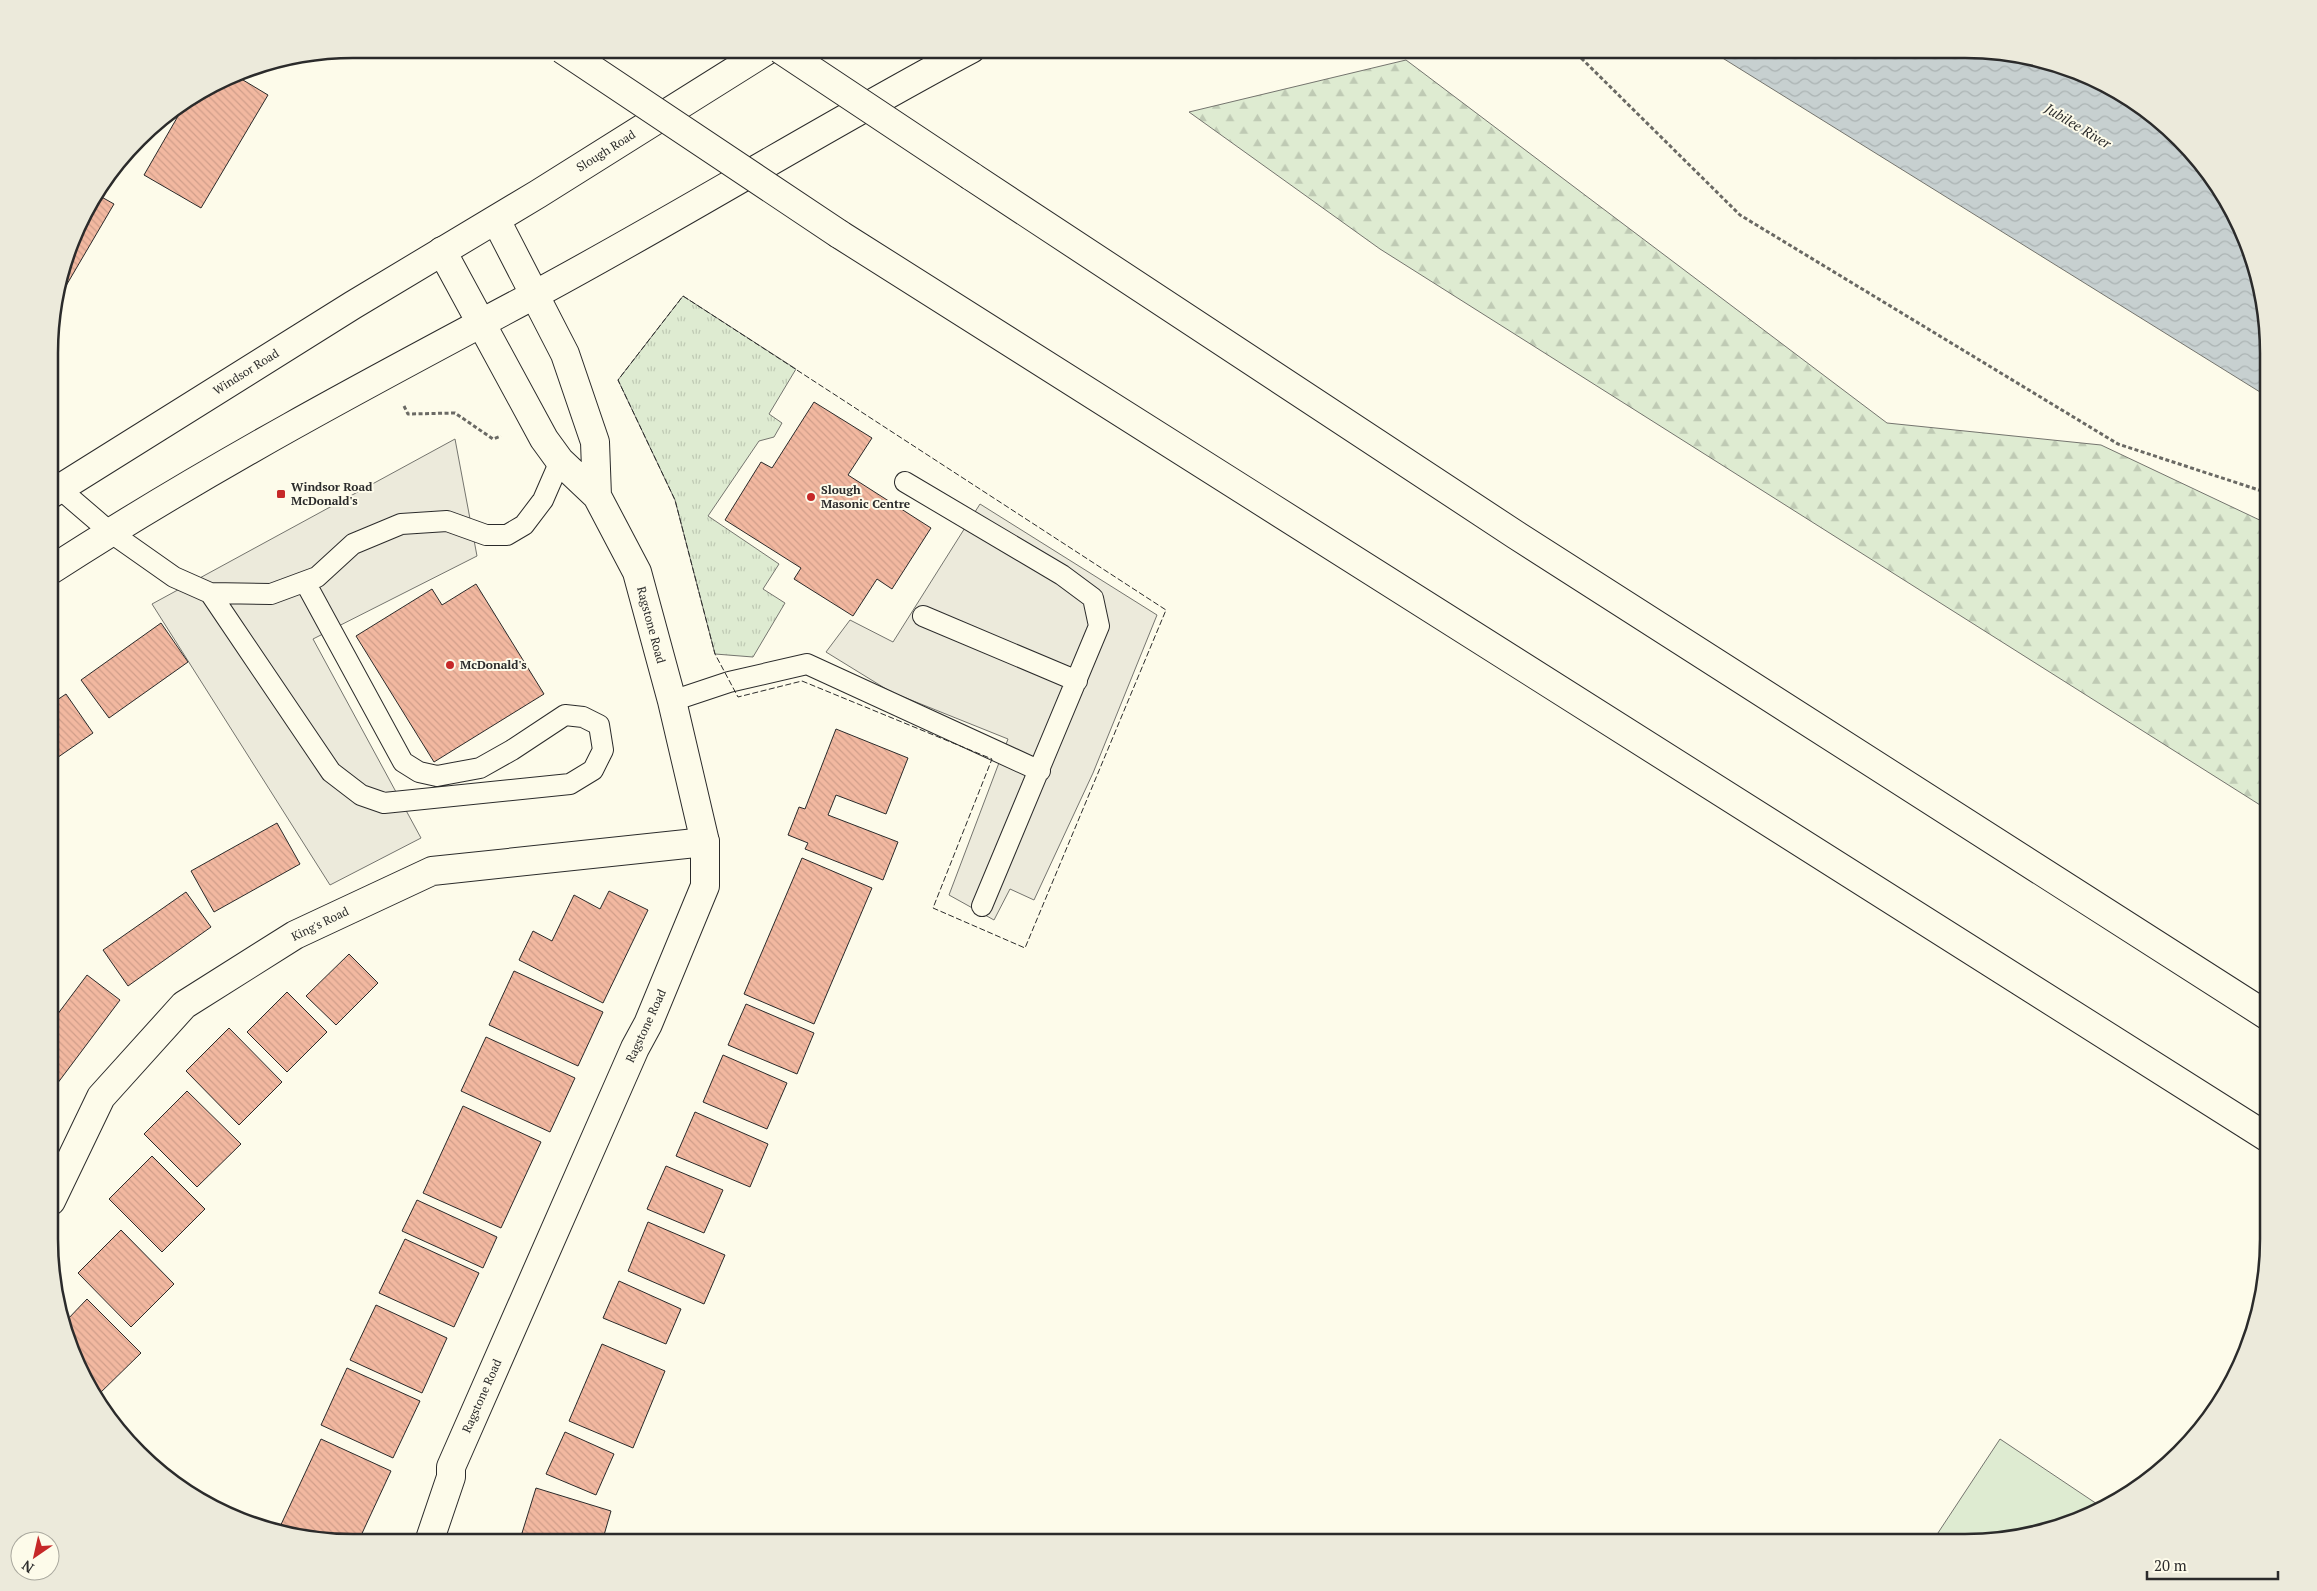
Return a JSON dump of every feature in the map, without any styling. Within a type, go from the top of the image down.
[{"type":"main road","points":[[574,57],[839,234],[2260,1133]]},
{"type":"main road","name":"Slough Road","points":[[442,252],[756,57]]},
{"type":"main road","points":[[792,57],[1508,530],[2260,1011]]},
{"type":"main road","points":[[57,566],[110,532],[386,373],[535,294],[957,57]]},
{"type":"main road","name":"Ragstone Road","points":[[496,220],[565,354],[595,442],[597,496]]},
{"type":"main road","name":"Ragstone Road","points":[[431,1534],[451,1477],[451,1467],[635,1048],[660,997],[705,886],[705,842],[672,702],[637,572],[597,496],[560,461],[544,439],[442,252]]},
{"type":"main road","name":"Windsor Road","points":[[57,491],[353,305],[442,252]]},
{"type":"main road","name":"King's Road","points":[[57,1189],[101,1097],[184,1005],[295,935],[432,871],[705,842]]},
{"type":"lane","points":[[57,493],[174,577],[210,593],[271,594],[317,577],[353,544],[401,524],[447,521],[486,536],[507,535],[524,526],[543,500],[560,461]]},
{"type":"lane","points":[[905,482],[1062,576],[1093,598],[1099,626],[982,906]]},
{"type":"lane","points":[[210,593],[331,772],[361,795],[384,803],[570,784],[593,770],[603,750],[599,725],[583,716],[565,715],[512,750],[480,768],[438,776],[419,772],[404,762],[305,582]]},
{"type":"lane","points":[[923,616],[1076,681]]},
{"type":"lane","points":[[672,702],[729,682],[807,664],[1040,771]]},
{"type":"path","points":[[1580,57],[1740,215],[2118,444],[2260,490]]},
{"type":"path","points":[[404,406],[408,414],[455,413],[493,440],[502,435]]},
{"type":"green space","points":[[1406,60],[1887,423],[2101,445],[2260,520],[2260,805],[1380,249],[1189,112]]},
{"type":"green space","points":[[683,296],[796,369],[769,414],[782,423],[774,437],[759,441],[708,516],[779,564],[763,589],[785,603],[753,657],[715,654],[675,500],[618,380]]},
{"type":"green space","points":[[2000,1439],[2095,1503],[2059,1518],[2022,1528],[1984,1533],[1937,1534]]},
{"type":"shaded area","points":[[455,439],[477,556],[313,639],[421,838],[330,885],[152,604]]},
{"type":"shaded area","points":[[980,504],[1157,615],[1093,773],[1034,900],[1010,889],[994,920],[949,895],[1008,739],[891,692],[826,652],[850,620],[893,642]]},
{"type":"water","name":"Jubilee River","points":[[1721,57],[1984,58],[2022,63],[2059,73],[2112,97],[2144,119],[2173,144],[2210,189],[2229,222],[2244,258],[2254,295],[2259,333],[2260,392]]},
{"type":"building","points":[[242,79],[268,95],[201,208],[144,175],[179,115],[189,107]]},
{"type":"building","points":[[102,197],[114,204],[65,288],[73,258],[97,205]]},
{"type":"building","name":"Slough Masonic Centre","points":[[814,402],[872,438],[848,475],[931,528],[892,589],[877,579],[853,616],[794,579],[801,568],[725,520],[761,462],[772,468]]},
{"type":"building","name":"McDonald's","points":[[476,584],[544,694],[434,762],[356,636],[432,589],[442,605]]},
{"type":"building","points":[[161,623],[188,662],[109,718],[81,680]]},
{"type":"building","points":[[66,694],[93,733],[57,758],[57,700]]},
{"type":"building","points":[[836,729],[908,758],[886,814],[836,795],[828,815],[898,842],[883,880],[805,849],[808,843],[788,835],[799,807],[805,809]]},
{"type":"building","points":[[277,823],[300,864],[214,912],[191,871]]},
{"type":"building","points":[[802,858],[872,888],[814,1024],[744,994]]},
{"type":"building","points":[[609,891],[648,910],[603,1003],[519,960],[533,931],[552,941],[574,895],[600,909]]},
{"type":"building","points":[[186,892],[211,927],[128,986],[103,950]]},
{"type":"building","points":[[349,954],[378,983],[336,1025],[306,996]]},
{"type":"building","points":[[514,971],[603,1012],[578,1066],[489,1025]]},
{"type":"building","points":[[87,975],[120,1000],[57,1084],[57,1015]]},
{"type":"building","points":[[287,992],[327,1032],[287,1072],[247,1032]]},
{"type":"building","points":[[746,1004],[814,1033],[797,1074],[728,1045]]},
{"type":"building","points":[[229,1028],[282,1082],[239,1125],[186,1071]]},
{"type":"building","points":[[486,1037],[575,1078],[550,1132],[461,1091]]},
{"type":"building","points":[[723,1055],[787,1083],[767,1129],[703,1102]]},
{"type":"building","points":[[187,1091],[241,1144],[197,1187],[144,1134]]},
{"type":"building","points":[[463,1106],[541,1142],[501,1228],[423,1193]]},
{"type":"building","points":[[695,1112],[768,1144],[750,1187],[676,1156]]},
{"type":"building","points":[[152,1156],[205,1209],[162,1252],[109,1199]]},
{"type":"building","points":[[666,1166],[723,1190],[704,1233],[647,1209]]},
{"type":"building","points":[[417,1200],[497,1237],[483,1268],[402,1231]]},
{"type":"building","points":[[648,1222],[725,1255],[704,1304],[628,1271]]},
{"type":"building","points":[[121,1230],[174,1284],[131,1327],[78,1273]]},
{"type":"building","points":[[405,1239],[479,1273],[454,1327],[379,1293]]},
{"type":"building","points":[[619,1281],[681,1309],[666,1344],[603,1318]]},
{"type":"building","points":[[87,1299],[141,1353],[101,1392],[80,1351],[69,1318]]},
{"type":"building","points":[[376,1305],[447,1338],[422,1393],[350,1360]]},
{"type":"building","points":[[602,1344],[665,1371],[633,1448],[569,1421]]},
{"type":"building","points":[[347,1368],[420,1401],[393,1458],[321,1425]]},
{"type":"building","points":[[565,1432],[614,1454],[596,1495],[546,1474]]},
{"type":"building","points":[[321,1439],[391,1471],[362,1534],[314,1531],[281,1524]]},
{"type":"building","points":[[536,1488],[611,1511],[604,1534],[522,1533]]},
{"type":"fence","points":[[683,296],[1166,610],[1025,948],[933,908],[992,759],[802,681],[738,697],[715,654],[675,500],[618,380],[683,296]]},
{"type":"place","name":"Windsor Road McDonald's","points":[[281,494]]},
{"type":"place","name":"Slough Masonic Centre","points":[[811,497]]},
{"type":"place","name":"McDonald's","points":[[450,665]]}]
